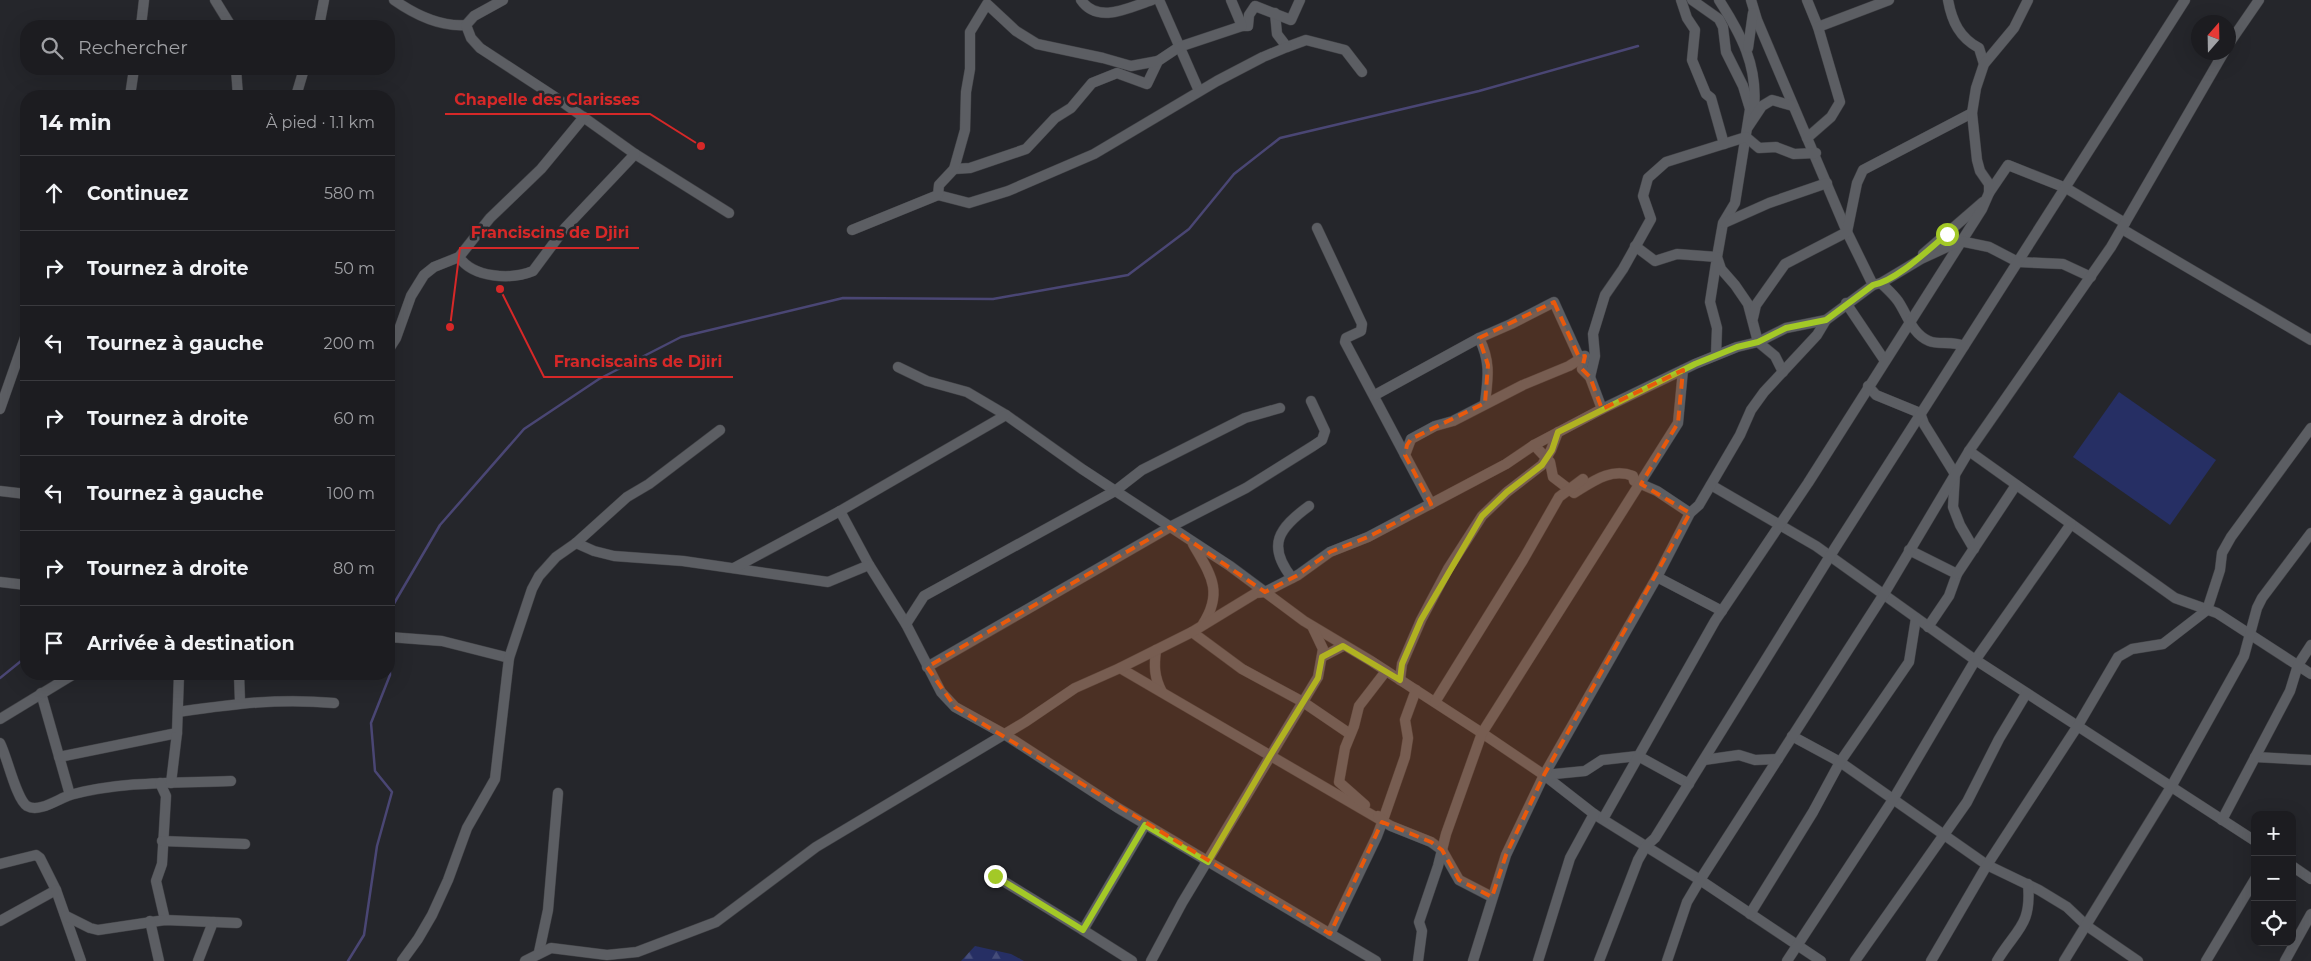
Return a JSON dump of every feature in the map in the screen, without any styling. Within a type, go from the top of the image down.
[{"type":"street","points":[[142,20],[144,0]]},
{"type":"street","points":[[215,0],[227,20]]},
{"type":"street","points":[[320,20],[324,0]]},
{"type":"street","points":[[394,0],[420,15],[457,25],[466,24],[474,16],[503,0]]},
{"type":"street","points":[[1081,0],[1098,14],[1108,14],[1152,0]]},
{"type":"street","points":[[1159,0],[1199,91]]},
{"type":"street","points":[[1231,0],[1242,26]]},
{"type":"street","points":[[938,195],[939,186],[954,170],[964,130],[966,92],[970,69],[970,32],[987,1],[1016,31],[1037,44],[1131,66],[1158,62],[1179,47],[1242,26],[1248,26],[1249,15],[1255,6],[1291,20],[1300,0]]},
{"type":"street","points":[[1681,0],[1695,30],[1692,60],[1706,94],[1711,98],[1724,144]]},
{"type":"street","points":[[1692,0],[1712,12],[1723,26],[1726,52],[1748,97],[1750,109],[1735,203],[1723,223],[1710,302],[1718,328],[1716,355]]},
{"type":"street","points":[[1718,0],[1744,41],[1748,52],[1755,86],[1754,107],[1746,132]]},
{"type":"street","points":[[1712,12],[1718,0]]},
{"type":"street","points":[[1807,0],[1818,27],[1840,102],[1831,117],[1807,138]]},
{"type":"street","points":[[1818,27],[1889,0]]},
{"type":"street","points":[[1948,0],[1951,14],[1958,30],[1967,42],[1980,48],[1984,64]]},
{"type":"street","points":[[1912,264],[1988,196],[1988,184],[1980,171],[1977,160],[1972,113],[1976,88],[1984,64],[2014,28],[2028,0]]},
{"type":"street","points":[[1599,961],[1638,860],[1646,846],[1655,838],[1920,413],[2185,0]]},
{"type":"street","points":[[2236,33],[2259,0]]},
{"type":"street","points":[[1748,52],[1752,5]]},
{"type":"street","points":[[1752,5],[1793,106],[1816,154],[1847,232],[1877,284],[1900,303],[1909,322],[1930,341],[1956,343],[1964,346]]},
{"type":"street","points":[[1275,13],[1277,34],[1287,47]]},
{"type":"street","points":[[466,24],[471,38],[487,54],[584,117],[635,154],[729,213]]},
{"type":"street","points":[[852,230],[938,195],[969,203],[1008,191],[1094,154],[1199,91],[1263,57],[1306,40],[1345,50],[1362,72]]},
{"type":"street","points":[[1667,961],[1687,902],[1700,880],[1884,594],[1969,452],[2091,277],[2124,226],[2219,60]]},
{"type":"street","points":[[954,170],[970,168],[1008,153],[1026,149],[1055,118],[1071,108],[1092,83],[1117,73],[1147,84],[1158,62]]},
{"type":"street","points":[[131,90],[133,75]]},
{"type":"street","points":[[236,75],[238,90]]},
{"type":"street","points":[[298,90],[302,75]]},
{"type":"street","points":[[1590,377],[1595,356],[1593,334],[1605,295],[1623,269],[1651,219],[1643,196],[1648,178],[1666,162],[1686,155],[1704,152],[1746,132],[1762,106],[1772,100],[1793,106]]},
{"type":"street","points":[[1847,232],[1857,183],[1863,170],[1972,113]]},
{"type":"street","points":[[395,340],[411,296],[424,275],[434,268],[459,257],[490,218],[546,163],[584,117]]},
{"type":"street","points":[[1746,132],[1759,148],[1776,147],[1794,154],[1816,154]]},
{"type":"street","points":[[459,257],[470,269],[486,274],[512,276],[533,271],[564,228],[635,154]]},
{"type":"street","points":[[1538,961],[1570,858],[1638,756],[1722,612],[1781,524],[2008,165],[2066,188],[2124,226],[2311,340]]},
{"type":"street","points":[[1723,223],[1769,203],[1827,183]]},
{"type":"street","points":[[1316,228],[1360,318],[1362,328],[1345,342],[1375,395],[1430,504]]},
{"type":"street","points":[[1752,320],[1756,305],[1785,264],[1847,232]]},
{"type":"street","points":[[1474,961],[1506,855],[1544,775],[1657,578],[1690,513],[1699,505],[1740,435],[1751,410],[1764,392],[1817,336],[1826,320],[1846,303],[1877,284],[1912,264],[1960,241],[1989,247],[2018,262],[2063,264],[2091,277]]},
{"type":"street","points":[[1635,246],[1655,261],[1677,254],[1717,257]]},
{"type":"street","points":[[1717,257],[1721,269],[1748,304],[1758,342],[1775,356],[1783,372]]},
{"type":"street","points":[[1375,395],[1479,338],[1554,302],[1579,357],[1585,356]]},
{"type":"street","points":[[1846,303],[1885,361]]},
{"type":"street","points":[[524,961],[551,948],[615,956],[637,952],[716,922],[816,847],[1032,718],[1075,688],[1192,632],[1256,593],[1264,592],[1292,578],[1330,552],[1362,540],[1506,464],[1534,445],[1602,408],[1716,355],[1758,342],[1786,328],[1826,320]]},
{"type":"street","points":[[1479,338],[1487,353],[1485,403]]},
{"type":"street","points":[[0,409],[20,352]]},
{"type":"street","points":[[1585,356],[1582,369],[1590,377],[1602,408]]},
{"type":"street","points":[[1405,455],[1411,439],[1435,426],[1453,421],[1485,403],[1569,366],[1585,356]]},
{"type":"street","points":[[898,367],[927,381],[967,392],[1006,415],[1115,491],[1230,566],[1312,627],[1435,702],[1544,775],[1598,816],[1700,880],[1821,961]]},
{"type":"street","points":[[1418,961],[1422,931],[1419,922],[1430,894],[1446,834],[1482,734],[1641,484],[1678,422],[1683,370]]},
{"type":"street","points":[[1868,386],[1876,395],[1920,413],[1924,424],[1955,474],[1952,507],[1974,549]]},
{"type":"street","points":[[927,667],[1170,527],[1246,488],[1322,440],[1325,431],[1311,401]]},
{"type":"street","points":[[906,624],[924,596],[1115,491],[1142,470],[1245,418],[1280,408]]},
{"type":"street","points":[[734,568],[840,511],[1006,415]]},
{"type":"street","points":[[1931,961],[1987,865],[2077,727],[2108,672],[2122,653],[2132,649],[2163,644],[2207,610],[2220,570],[2222,553],[2231,537],[2311,428]]},
{"type":"street","points":[[402,961],[432,916],[448,880],[467,828],[495,779],[509,658],[532,589],[556,557],[576,543],[627,497],[649,484],[720,430]]},
{"type":"street","points":[[1400,680],[1402,664],[1421,620],[1443,578],[1482,516],[1547,458],[1558,432]]},
{"type":"street","points":[[1534,445],[1547,458],[1553,477],[1574,493],[1602,475],[1628,474],[1641,484],[1657,491],[1690,513]]},
{"type":"street","points":[[1969,452],[2175,598],[2217,613],[2311,674]]},
{"type":"street","points":[[1435,702],[1523,560],[1558,497],[1583,479]]},
{"type":"street","points":[[1711,485],[1781,524],[1830,556],[1928,627],[2026,694],[2251,838]]},
{"type":"street","points":[[1928,627],[1949,596],[1957,574],[2016,485]]},
{"type":"street","points":[[0,491],[20,493]]},
{"type":"street","points":[[1292,578],[1281,564],[1278,556],[1281,531],[1291,519],[1309,506]]},
{"type":"street","points":[[840,511],[869,565],[906,624],[941,692],[955,706],[1004,734],[1145,825],[1376,961]]},
{"type":"street","points":[[1787,961],[1894,798],[1976,659],[2070,524]]},
{"type":"street","points":[[2064,961],[2171,787],[2244,656],[2262,598],[2311,533]]},
{"type":"street","points":[[1191,541],[1212,578],[1214,592],[1214,605],[1202,626]]},
{"type":"street","points":[[576,543],[594,551],[614,556],[683,561],[828,582],[869,565]]},
{"type":"street","points":[[1909,550],[1957,574]]},
{"type":"street","points":[[1657,578],[1722,612]]},
{"type":"street","points":[[0,582],[20,584]]},
{"type":"street","points":[[1750,914],[1813,812],[1840,762],[1909,662],[1916,618]]},
{"type":"street","points":[[1151,961],[1182,903],[1318,678],[1323,649],[1312,627]]},
{"type":"street","points":[[1192,632],[1242,670],[1303,702],[1350,734]]},
{"type":"street","points":[[395,637],[442,641],[509,658]]},
{"type":"street","points":[[2222,820],[2290,691],[2298,665],[2311,645]]},
{"type":"street","points":[[1322,657],[1343,646]]},
{"type":"street","points":[[1156,650],[1154,665],[1156,680],[1163,693]]},
{"type":"street","points":[[1120,668],[1383,820]]},
{"type":"street","points":[[1386,671],[1363,698],[1345,748],[1339,782],[1391,826],[1431,842],[1442,850],[1459,880],[1492,897]]},
{"type":"street","points":[[0,719],[64,680]]},
{"type":"street","points":[[171,782],[178,733],[178,680]]},
{"type":"street","points":[[239,680],[240,702]]},
{"type":"street","points":[[1330,934],[1383,820],[1406,757],[1408,738],[1405,720],[1416,690]]},
{"type":"street","points":[[41,693],[70,795]]},
{"type":"street","points":[[1855,961],[1967,802],[1999,739],[2026,694]]},
{"type":"street","points":[[178,712],[240,702],[286,700],[334,703]]},
{"type":"street","points":[[59,757],[178,733]]},
{"type":"street","points":[[1792,736],[1840,762],[1894,798],[1942,835],[1987,865],[2028,884],[2067,907],[2087,926],[2138,961]]},
{"type":"street","points":[[0,742],[18,793],[24,804],[31,808],[40,807],[70,795],[171,782],[231,781]]},
{"type":"street","points":[[1704,760],[1739,755],[1755,760],[1778,759]]},
{"type":"street","points":[[1544,775],[1585,771],[1602,760],[1638,756],[1689,784]]},
{"type":"street","points":[[2255,757],[2311,760]]},
{"type":"street","points":[[160,783],[166,796],[162,864],[156,881],[165,920]]},
{"type":"street","points":[[540,952],[548,910],[558,792]]},
{"type":"street","points":[[1083,930],[1145,825]]},
{"type":"street","points":[[162,841],[245,844]]},
{"type":"street","points":[[0,864],[36,855],[40,858],[56,890],[81,961]]},
{"type":"street","points":[[2296,869],[2311,879]]},
{"type":"street","points":[[995,876],[1132,961]]},
{"type":"street","points":[[1996,961],[2026,921],[2030,899],[2028,884]]},
{"type":"street","points":[[2206,961],[2251,886]]},
{"type":"street","points":[[0,921],[56,890]]},
{"type":"street","points":[[66,916],[98,930],[165,920],[237,922]]},
{"type":"street","points":[[2285,961],[2310,920]]},
{"type":"street","points":[[150,921],[159,961]]},
{"type":"street","points":[[198,961],[213,922]]},
{"type":"highlighted area","points":[[1554,302],[1579,357],[1585,356],[1582,369],[1590,377],[1602,409],[1683,370],[1678,423],[1641,484],[1690,513],[1544,775],[1506,855],[1492,897],[1459,880],[1442,850],[1431,842],[1382,822],[1330,934],[955,707],[927,667],[1170,527],[1265,592],[1298,575],[1330,552],[1368,537],[1431,504],[1405,455],[1407,445],[1411,439],[1485,403],[1488,365],[1479,338]]},
{"type":"green space","points":[[2119,392],[2216,460],[2170,525],[2073,457]]},
{"type":"green space","points":[[975,946],[1011,954],[1024,961],[961,961]]},
{"type":"waterway","points":[[395,602],[440,525],[524,429],[599,379],[681,337],[843,298],[993,299],[1128,275],[1189,229],[1234,174],[1280,138],[1479,91],[1638,46]]},
{"type":"waterway","points":[[0,678],[20,662]]},
{"type":"waterway","points":[[348,961],[364,935],[377,846],[392,792],[375,771],[371,723],[388,680]]},
{"type":"place","name":"Chapelle des Clarisses","points":[[701,146]]},
{"type":"place","name":"Franciscains de Djiri","points":[[500,289]]},
{"type":"place","name":"Franciscins de Djiri","points":[[450,327]]},
{"type":"route","points":[[995,876],[1083,930],[1145,825],[1208,862],[1318,678],[1322,657],[1343,646],[1400,680],[1406,651],[1433,595],[1482,516],[1495,502],[1542,465],[1552,450],[1558,432],[1602,408],[1695,364],[1737,347],[1758,342],[1786,328],[1826,320],[1846,303],[1873,285],[1882,283],[1912,264],[1947,234]]}]
